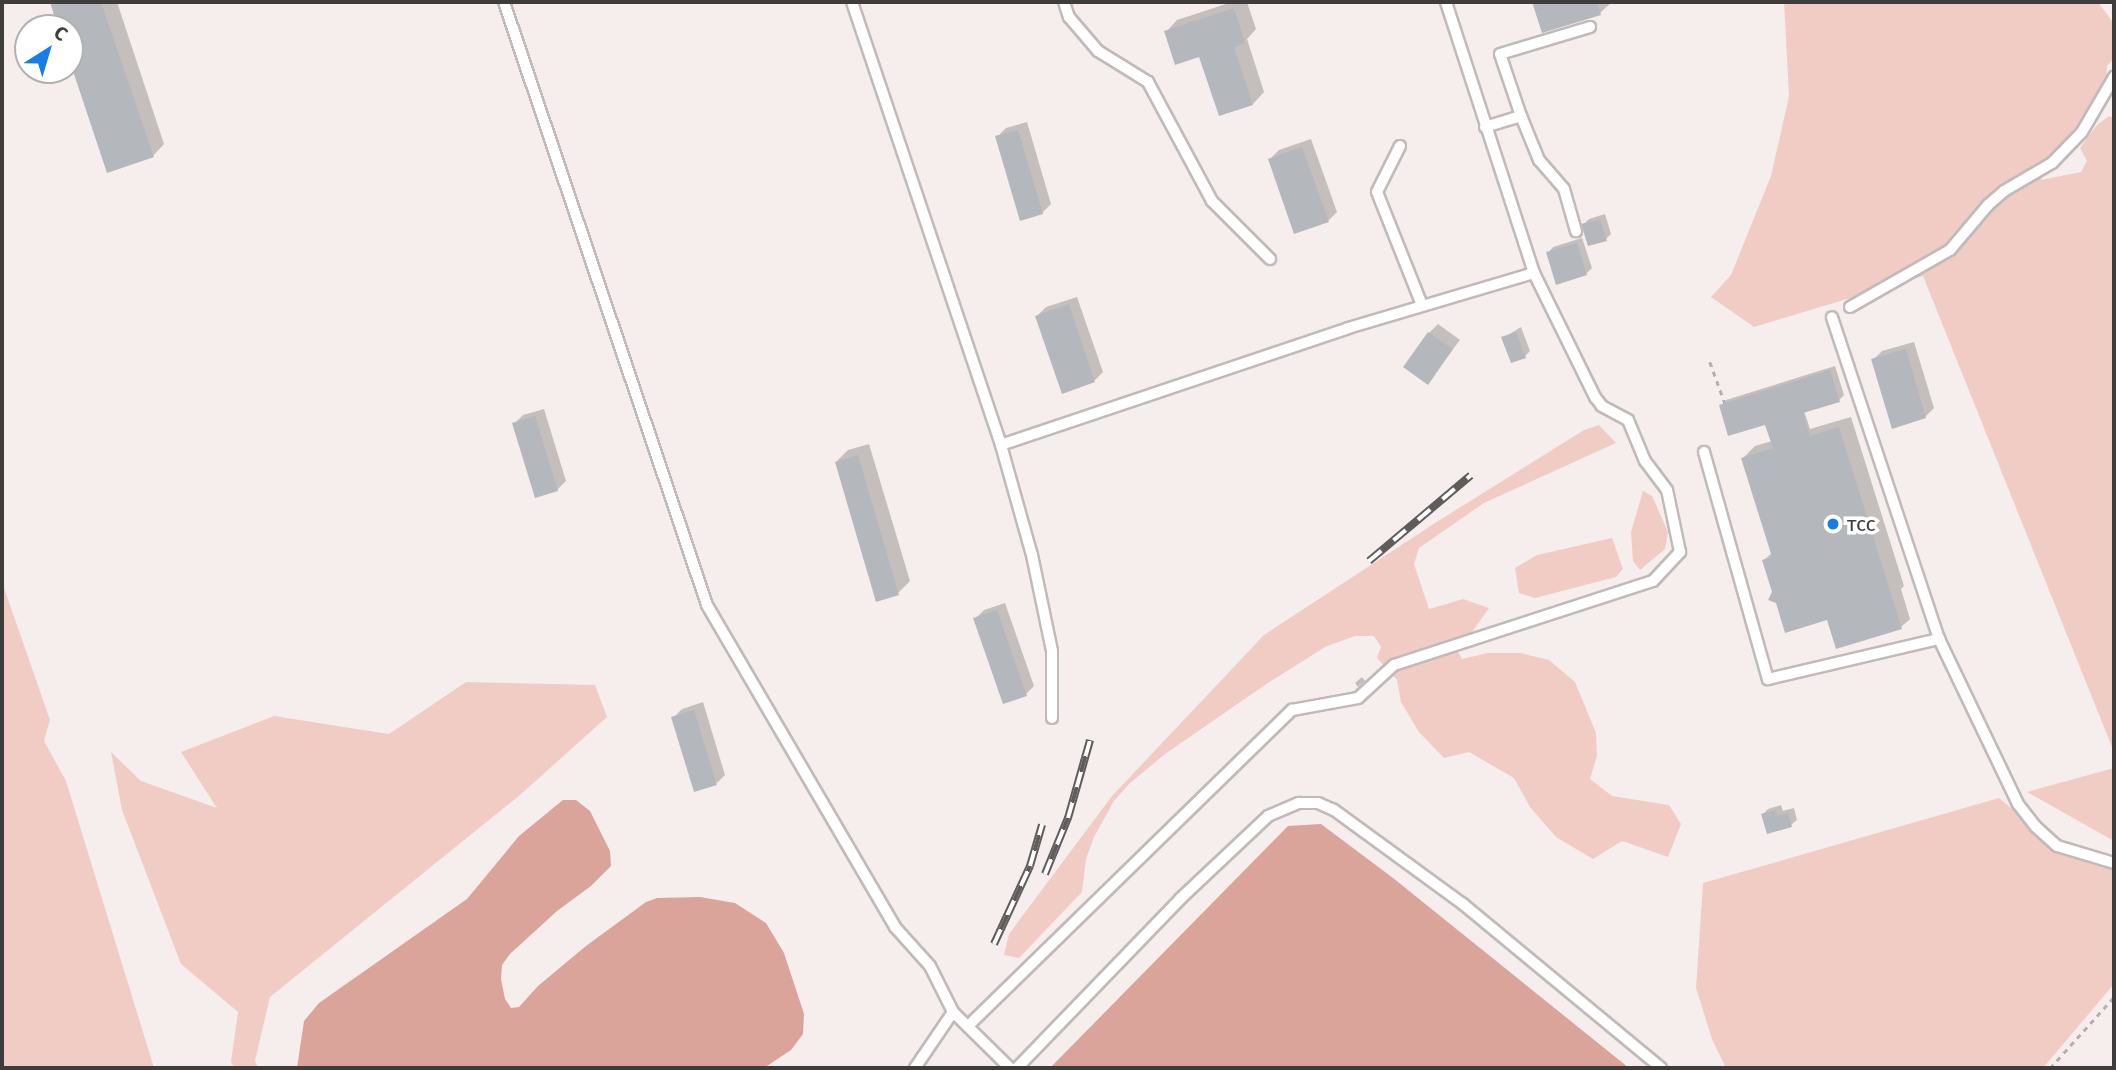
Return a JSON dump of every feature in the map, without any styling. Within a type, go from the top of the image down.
[{"type":"lane","points":[[504,2],[707,605],[895,927],[930,966],[953,1012],[1010,1068]]},
{"type":"lane","points":[[852,2],[1001,445],[1032,555],[1052,651],[1052,718]]},
{"type":"lane","points":[[1064,2],[1069,17],[1098,51],[1148,82],[1212,201],[1270,259]]},
{"type":"lane","points":[[968,1026],[1292,710],[1358,698],[1394,664],[1653,581],[1680,552],[1667,490],[1645,461],[1628,420],[1602,406],[1595,397],[1534,273],[1446,2]]},
{"type":"lane","points":[[1576,231],[1564,189],[1539,160],[1500,54],[1590,27]]},
{"type":"lane","points":[[1850,307],[1950,250],[1988,205],[2004,191],[2052,163],[2082,132],[2114,76]]},
{"type":"lane","points":[[1485,127],[1521,116]]},
{"type":"lane","points":[[1400,146],[1377,192],[1422,305]]},
{"type":"lane","points":[[1001,445],[1422,305],[1534,273]]},
{"type":"lane","points":[[1832,317],[1939,639],[2005,782],[2024,812],[2057,846],[2114,863]]},
{"type":"lane","points":[[1704,453],[1768,679],[1939,639]]},
{"type":"lane","points":[[1017,1068],[1180,900],[1268,816],[1299,803],[1318,803],[1334,810],[1441,889],[1661,1068]]},
{"type":"lane","points":[[915,1068],[953,1012]]},
{"type":"path","points":[[1710,362],[1725,403]]},
{"type":"path","points":[[2050,1068],[2114,997]]},
{"type":"shaded area","points":[[1784,2],[2098,2],[2114,24],[2114,58],[2107,66],[2106,82],[2086,119],[2048,162],[2041,180],[2081,172],[2087,161],[2080,148],[2097,125],[2109,116],[2114,118],[2114,752],[1923,276],[1754,327],[1711,297],[1731,275],[1771,176],[1789,96]]},
{"type":"shaded area","points":[[1599,425],[1616,443],[1484,503],[1419,548],[1414,564],[1429,609],[1463,599],[1489,608],[1472,632],[1456,648],[1462,659],[1488,653],[1520,653],[1549,660],[1575,682],[1596,733],[1597,756],[1590,779],[1612,796],[1669,805],[1681,824],[1668,857],[1622,841],[1593,859],[1556,837],[1530,807],[1514,778],[1469,752],[1444,758],[1419,732],[1401,702],[1397,680],[1377,658],[1381,647],[1374,636],[1355,636],[1325,647],[1265,685],[1165,754],[1129,784],[1114,801],[1094,837],[1086,859],[1082,892],[1019,958],[1004,955],[1009,934],[1112,796],[1264,635],[1435,523],[1584,430]]},
{"type":"shaded area","points":[[1643,491],[1652,496],[1668,532],[1665,549],[1640,570],[1633,561],[1631,532]]},
{"type":"shaded area","points":[[1612,538],[1623,569],[1616,577],[1535,598],[1519,593],[1515,568],[1537,555]]},
{"type":"shaded area","points":[[2,582],[50,720],[44,741],[66,781],[154,1068],[2,1068]]},
{"type":"shaded area","points":[[466,682],[595,685],[607,717],[520,795],[270,997],[255,1061],[258,1068],[234,1068],[231,1062],[238,1012],[181,964],[122,810],[111,752],[141,781],[217,808],[181,752],[274,716],[389,734]]},
{"type":"shaded area","points":[[2114,768],[2114,841],[2027,792]]},
{"type":"shaded area","points":[[1999,798],[2041,833],[2090,860],[2114,865],[2114,984],[2043,1068],[1726,1068],[1712,1039],[1696,988],[1703,883]]},
{"type":"shaded area","points":[[563,800],[576,800],[590,811],[610,851],[611,866],[591,886],[557,911],[510,954],[502,965],[501,979],[505,999],[511,1008],[519,1007],[538,986],[586,946],[646,902],[657,898],[700,897],[735,903],[766,923],[784,953],[804,1014],[803,1034],[791,1050],[764,1068],[297,1068],[304,1021],[319,1003],[467,899],[519,836]]},
{"type":"shaded area","points":[[1321,824],[1393,878],[1629,1068],[1050,1068],[1288,826]]},
{"type":"building","points":[[50,2],[101,2],[154,157],[107,173],[77,84],[84,84],[84,14],[54,14]]},
{"type":"building","points":[[1532,2],[1597,2],[1601,15],[1542,33]]},
{"type":"building","points":[[1234,8],[1245,43],[1234,47],[1253,105],[1219,116],[1199,57],[1175,65],[1164,31]]},
{"type":"building","points":[[1018,130],[1043,214],[1020,221],[995,136]]},
{"type":"building","points":[[1302,147],[1329,222],[1294,234],[1268,159]]},
{"type":"building","points":[[1600,219],[1607,241],[1588,246],[1581,224]]},
{"type":"building","points":[[1577,243],[1587,275],[1556,285],[1546,252]]},
{"type":"building","points":[[1069,304],[1095,382],[1062,394],[1035,316]]},
{"type":"building","points":[[1428,332],[1453,349],[1428,385],[1403,367]]},
{"type":"building","points":[[1516,332],[1526,358],[1511,363],[1501,337]]},
{"type":"building","points":[[1906,349],[1926,418],[1892,429],[1871,359]]},
{"type":"building","points":[[1830,370],[1840,402],[1803,413],[1810,436],[1839,427],[1902,629],[1836,649],[1827,620],[1785,633],[1776,603],[1768,600],[1772,592],[1762,560],[1772,557],[1741,458],[1773,448],[1765,425],[1728,436],[1719,405]]},
{"type":"building","points":[[535,416],[558,491],[535,498],[512,423]]},
{"type":"building","points":[[858,455],[899,595],[876,602],[835,462]]},
{"type":"building","points":[[997,610],[1027,696],[1003,704],[973,618]]},
{"type":"building","points":[[694,710],[717,785],[694,792],[671,717]]},
{"type":"building","points":[[1776,810],[1777,816],[1788,813],[1792,827],[1767,834],[1761,814]]},
{"type":"railway","points":[[1369,561],[1471,475]]},
{"type":"railway","points":[[1045,874],[1068,818],[1090,740]]},
{"type":"railway","points":[[994,944],[1030,866],[1042,825]]},
{"type":"place","name":"тсс","points":[[1833,524]]}]
